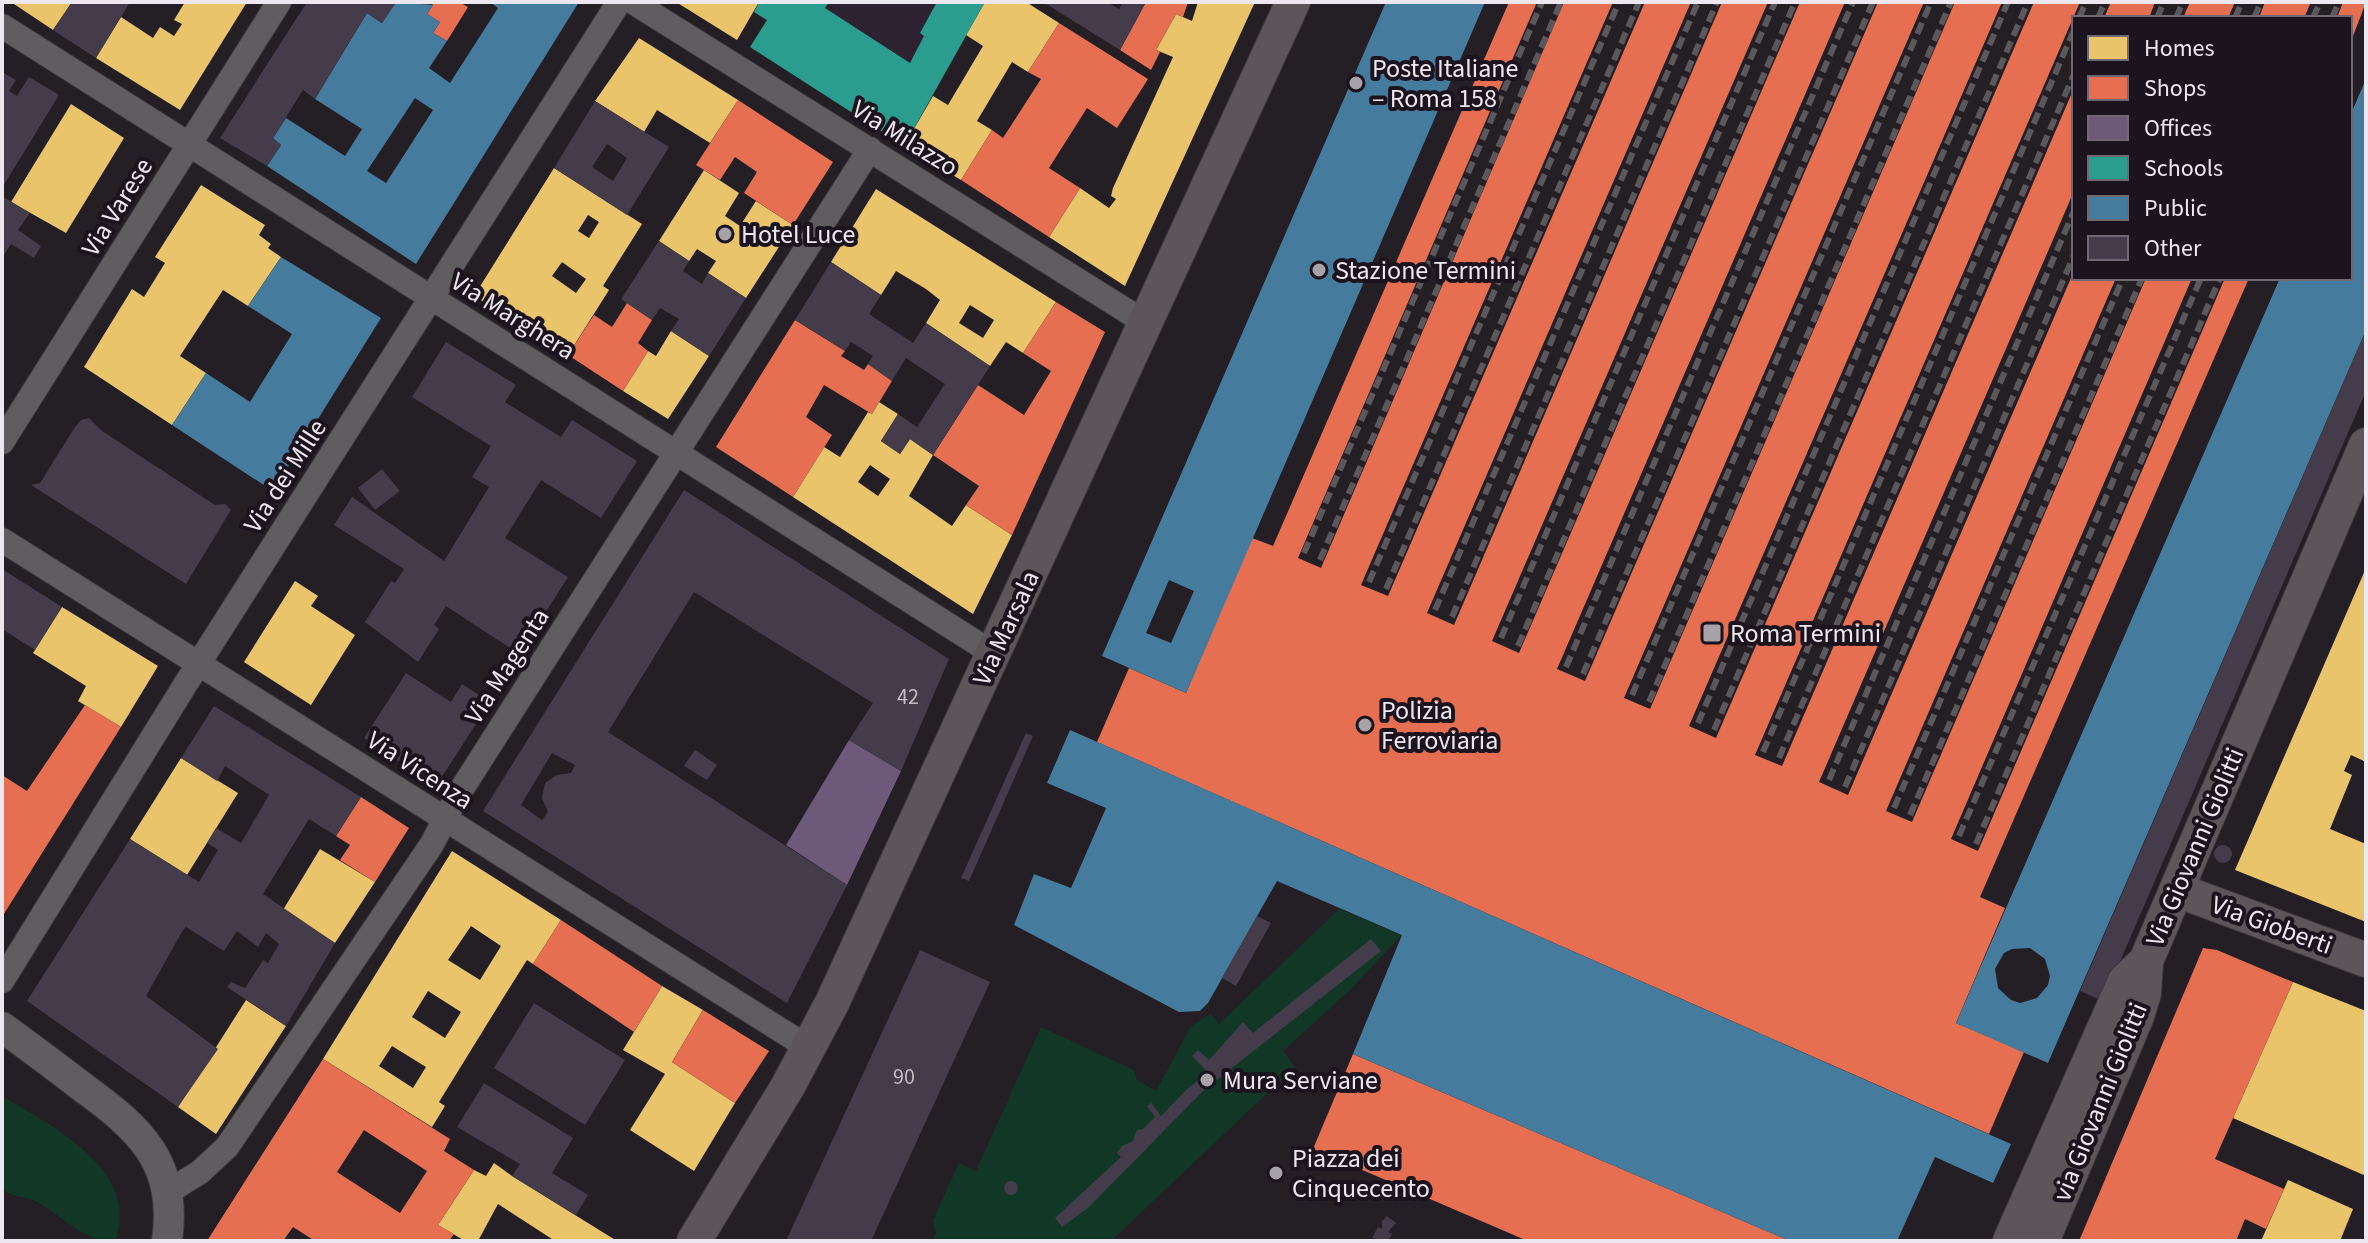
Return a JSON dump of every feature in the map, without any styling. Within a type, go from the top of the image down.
[{"type":"main road","name":"Via Marsala","points":[[694,1241],[809,1048],[994,654],[1293,2]]},
{"type":"main road","name":"Via Giovanni Giolitti","points":[[2010,1241],[2125,981],[2146,961],[2366,445]]},
{"type":"main road","name":"Via Gioberti","points":[[2177,890],[2366,960]]},
{"type":"main road","name":"via Giovanni Giolitti","points":[[2042,1241],[2137,1016],[2144,993],[2146,961]]},
{"type":"street","name":"Via Varese","points":[[2,442],[279,2]]},
{"type":"street","name":"Via dei Mille","points":[[2,981],[200,662],[619,2]]},
{"type":"street","name":"Via Milazzo","points":[[633,2],[1146,323]]},
{"type":"street","name":"Via Marghera","points":[[2,26],[994,654]]},
{"type":"street","name":"Via Magenta","points":[[168,1192],[200,1172],[227,1147],[267,1092],[445,821],[870,149]]},
{"type":"street","name":"Via Vicenza","points":[[2,540],[809,1048]]},
{"type":"street","points":[[2,1027],[129,1122],[152,1151],[168,1192],[167,1241]]},
{"type":"shaded area","points":[[759,2],[985,2],[904,146],[754,12]]},
{"type":"green space","points":[[1339,909],[1402,935],[1349,991],[1283,1051],[1295,1067],[1111,1241],[933,1241],[936,1233],[933,1220],[959,1163],[976,1171],[1041,1027],[1134,1070],[1137,1080],[1156,1091],[1191,1026],[1211,1014],[1219,1024]]},
{"type":"green space","points":[[2,1096],[66,1136],[104,1172],[115,1192],[120,1216],[115,1241],[83,1233],[37,1202],[2,1189]]},
{"type":"building: Homes","points":[[11,2],[72,2],[53,30]]},
{"type":"building: Homes","points":[[185,2],[247,2],[180,110],[96,58],[121,17],[153,38],[160,27],[174,36],[182,24],[174,20]]},
{"type":"building: Homes","points":[[676,2],[759,2],[737,40]]},
{"type":"building: Homes","points":[[985,2],[1026,2],[1059,23],[1028,72],[1012,62],[977,121],[992,130],[961,180],[904,146],[933,96],[948,105],[983,46],[966,35]]},
{"type":"building: Homes","points":[[1198,2],[1255,2],[1125,286],[1049,237],[1080,188],[1109,208],[1116,199],[1111,196],[1113,188],[1173,57],[1156,50],[1176,14],[1192,21]]},
{"type":"building: Homes","points":[[639,38],[738,100],[710,143],[657,110],[644,132],[595,101]]},
{"type":"building: Homes","points":[[71,104],[124,138],[66,233],[11,202]]},
{"type":"building: Homes","points":[[554,168],[642,224],[603,286],[609,290],[568,355],[474,296]],"holes":[[[588,215],[599,222],[589,238],[578,231]],[[562,262],[586,279],[576,293],[552,276]]]},
{"type":"building: Homes","name":"Hotel Luce","points":[[704,170],[739,193],[725,216],[740,226],[756,201],[793,225],[746,298],[708,273],[716,261],[697,249],[689,261],[659,241]]},
{"type":"building: Homes","points":[[201,185],[265,225],[259,235],[271,244],[268,248],[281,257],[248,306],[223,290],[180,356],[206,373],[172,425],[84,367],[132,289],[144,297],[165,263],[155,257]]},
{"type":"building: Homes","points":[[876,189],[1056,302],[1023,353],[1006,342],[990,366],[926,323],[940,300],[926,289],[896,271],[881,295],[831,262]],"holes":[[[970,305],[994,320],[983,338],[959,323]]]},
{"type":"building: Homes","points":[[671,331],[709,356],[668,419],[623,391],[648,351],[656,356]]},
{"type":"building: Homes","points":[[879,402],[898,414],[881,441],[900,454],[910,439],[933,455],[909,496],[952,526],[966,505],[1012,535],[973,614],[793,497],[824,447],[840,457],[868,412],[872,414]],"holes":[[[870,465],[890,479],[878,496],[858,482]]]},
{"type":"building: Homes","points":[[2366,568],[2366,762],[2351,755],[2344,771],[2352,775],[2330,829],[2366,844],[2366,922],[2235,870]]},
{"type":"building: Homes","points":[[295,581],[318,596],[311,606],[355,635],[311,705],[244,662]]},
{"type":"building: Homes","points":[[62,607],[158,666],[121,727],[78,701],[86,686],[33,653]]},
{"type":"building: Homes","points":[[181,758],[238,793],[187,875],[130,839]]},
{"type":"building: Homes","points":[[320,849],[375,882],[335,943],[283,910]]},
{"type":"building: Homes","points":[[452,851],[561,920],[533,964],[527,960],[505,995],[439,1102],[445,1106],[432,1127],[323,1059]],"holes":[[[471,926],[501,946],[480,980],[448,960]],[[428,991],[461,1012],[445,1038],[412,1017]],[[392,1046],[426,1067],[413,1088],[379,1066]]]},
{"type":"building: Homes","points":[[2293,982],[2366,1011],[2366,1176],[2233,1118]]},
{"type":"building: Homes","points":[[662,986],[703,1010],[672,1062],[735,1103],[694,1171],[630,1130],[665,1074],[623,1050]]},
{"type":"building: Homes","points":[[246,1000],[286,1026],[216,1134],[178,1107]]},
{"type":"building: Homes","points":[[494,1163],[617,1241],[555,1241],[498,1204],[478,1241],[465,1241],[438,1225],[474,1170],[486,1176]]},
{"type":"building: Homes","points":[[2288,1180],[2353,1209],[2340,1241],[2261,1241]]},
{"type":"building: Shops","points":[[429,2],[459,2],[468,7],[447,41],[433,33],[440,22],[427,14],[433,5]]},
{"type":"building: Shops","points":[[1146,2],[1188,2],[1183,17],[1176,14],[1156,50],[1160,52],[1151,70],[1120,50]]},
{"type":"building: Shops","name":"Roma Termini","points":[[1509,2],[1537,2],[1298,558],[1321,568],[1564,2],[1613,2],[1361,585],[1388,596],[1645,2],[1691,2],[1427,613],[1454,625],[1722,2],[1768,2],[1492,641],[1519,653],[1800,2],[1845,2],[1557,669],[1585,681],[1878,2],[1924,2],[1624,698],[1650,709],[1955,2],[2002,2],[1689,726],[1716,738],[2034,2],[2080,2],[1755,755],[1782,766],[2072,93],[2072,196],[1819,782],[1848,795],[2072,276],[2072,280],[2115,280],[1886,811],[1912,822],[2145,280],[2191,280],[1951,839],[1978,851],[2224,280],[2248,280],[1980,897],[2005,908],[1956,1023],[2024,1052],[1989,1134],[1097,742],[1129,668],[1186,693],[1252,538],[1273,546]]},
{"type":"building: Shops","points":[[2111,2],[2155,2],[2150,16],[2105,16]]},
{"type":"building: Shops","points":[[2190,2],[2235,2],[2229,16],[2184,16]]},
{"type":"building: Shops","points":[[2265,2],[2311,2],[2305,16],[2260,16]]},
{"type":"building: Shops","points":[[2343,2],[2366,2],[2352,39],[2352,16],[2338,16]]},
{"type":"building: Shops","points":[[1059,23],[1148,79],[1117,128],[1087,108],[1049,168],[1080,188],[1049,237],[961,180],[992,130],[1003,138],[1041,79],[1028,72]]},
{"type":"building: Shops","points":[[738,100],[833,162],[793,225],[744,193],[757,172],[735,157],[720,180],[696,165]]},
{"type":"building: Shops","points":[[1056,302],[1105,332],[1012,535],[966,505],[979,486],[933,455],[978,385],[1024,415],[1051,371],[1023,353]]},
{"type":"building: Shops","points":[[627,303],[652,320],[638,343],[648,351],[623,391],[568,355],[594,315],[612,327]]},
{"type":"building: Shops","points":[[795,320],[845,351],[841,356],[864,370],[868,364],[892,381],[872,414],[824,385],[806,417],[832,435],[793,497],[716,447]]},
{"type":"building: Shops","points":[[85,705],[121,727],[2,917],[2,775],[27,791]]},
{"type":"building: Shops","points":[[361,797],[409,828],[375,882],[340,860],[350,845],[336,836]]},
{"type":"building: Shops","points":[[561,920],[662,986],[634,1032],[533,964]]},
{"type":"building: Shops","points":[[2203,948],[2217,950],[2293,982],[2215,1159],[2284,1189],[2266,1229],[2245,1219],[2236,1241],[2079,1241]]},
{"type":"building: Shops","points":[[703,1010],[769,1051],[735,1103],[672,1062]]},
{"type":"building: Shops","points":[[1353,1054],[1790,1241],[1528,1241],[1313,1149]]},
{"type":"building: Shops","points":[[323,1059],[450,1139],[444,1151],[474,1170],[438,1225],[454,1234],[449,1241],[315,1241],[293,1227],[283,1241],[207,1241]],"holes":[[[364,1130],[427,1171],[400,1213],[337,1172]]]},
{"type":"building: Offices","points":[[849,740],[901,771],[847,885],[786,845]]},
{"type":"building: Schools","points":[[759,2],[829,2],[825,8],[910,63],[924,36],[920,33],[937,2],[985,2],[904,146],[750,47],[767,20],[754,12]]},
{"type":"building: Public","points":[[396,2],[433,5],[427,14],[440,22],[433,33],[447,41],[429,68],[450,83],[498,8],[490,2],[579,2],[416,264],[267,166],[281,145],[273,138],[286,118],[345,156],[362,129],[315,99],[367,13],[382,23]],"holes":[[[415,98],[433,110],[386,183],[367,171]]]},
{"type":"building: Public","name":"Stazione Termini","points":[[1386,2],[1485,2],[1186,693],[1102,656]],"holes":[[[1169,580],[1194,591],[1171,643],[1146,633]]]},
{"type":"building: Public","points":[[2366,79],[2366,330],[2048,1063],[1956,1023],[2279,280],[2352,280],[2352,111]],"holes":[[[2030,948],[2045,959],[2050,976],[2048,985],[2037,998],[2020,1003],[2011,1000],[1998,988],[1995,969],[2004,953],[2012,949]]]},
{"type":"building: Public","points":[[281,257],[381,318],[273,491],[172,425],[206,373],[250,402],[292,334],[248,306]]},
{"type":"building: Public","points":[[1070,730],[2011,1144],[1993,1183],[1935,1157],[1897,1241],[1790,1241],[1353,1054],[1402,935],[1277,881],[1208,1003],[1200,1011],[1179,1012],[1014,925],[1034,874],[1071,888],[1106,808],[1047,783]]},
{"type":"building: Other","points":[[72,2],[130,2],[96,58],[53,30]]},
{"type":"building: Other","points":[[307,2],[396,2],[382,23],[367,13],[315,99],[303,90],[273,138],[281,145],[267,166],[220,138]]},
{"type":"building: Other","points":[[1043,2],[1107,2],[1119,9],[1123,2],[1146,2],[1120,50]]},
{"type":"building: Other","points":[[2,72],[16,80],[9,91],[17,96],[29,77],[59,95],[2,188]]},
{"type":"building: Other","points":[[595,101],[669,147],[627,215],[554,168]],"holes":[[[607,144],[627,158],[613,181],[592,167]]]},
{"type":"building: Other","points":[[2,196],[30,213],[18,230],[41,246],[34,258],[11,244],[2,258]]},
{"type":"building: Other","points":[[659,241],[689,261],[683,271],[702,284],[708,273],[746,298],[709,356],[671,331],[679,319],[660,308],[652,320],[621,299]]},
{"type":"building: Other","points":[[831,262],[881,295],[869,314],[913,343],[926,323],[990,366],[933,455],[910,439],[900,454],[881,441],[898,414],[917,427],[945,384],[906,358],[892,381],[868,364],[873,356],[851,342],[845,351],[795,320]]},
{"type":"building: Other","points":[[2366,330],[2366,391],[2103,1001],[2080,991]]},
{"type":"building: Other","points":[[446,342],[516,385],[505,402],[561,437],[572,420],[637,461],[601,518],[541,480],[505,538],[568,577],[519,654],[446,606],[434,625],[439,629],[418,662],[365,622],[391,581],[395,583],[404,569],[334,525],[352,497],[444,561],[489,487],[472,477],[491,446],[412,397]]},
{"type":"building: Other","points":[[89,418],[102,431],[215,505],[225,504],[231,510],[186,584],[31,485],[40,483],[75,427],[81,420]]},
{"type":"building: Other","points":[[382,469],[400,491],[375,510],[358,488]]},
{"type":"building: Other","points":[[684,490],[949,659],[901,771],[849,740],[873,703],[694,592],[608,732],[847,885],[787,1003],[483,811]],"holes":[[[552,753],[575,765],[571,773],[557,775],[545,783],[542,798],[548,812],[542,820],[521,805]]]},
{"type":"building: Other","points":[[2,569],[62,607],[35,650],[2,629]]},
{"type":"building: Other","points":[[406,673],[451,702],[462,684],[490,702],[436,786],[364,738]]},
{"type":"building: Other","points":[[214,706],[361,797],[336,836],[309,819],[263,894],[335,943],[286,1026],[227,987],[231,982],[245,988],[263,960],[268,963],[279,944],[266,933],[258,947],[237,931],[224,951],[186,927],[183,930],[146,996],[218,1049],[178,1107],[27,1001],[130,839],[199,882],[218,850],[207,843],[216,828],[241,843],[269,795],[225,766],[217,781],[181,758]]},
{"type":"building: Other","points":[[1026,733],[1033,736],[969,881],[961,878]]},
{"type":"building: Other","points":[[695,750],[717,765],[707,780],[684,766]]},
{"type":"building: Other","points":[[2223,845],[2232,854],[2223,863],[2214,854]]},
{"type":"building: Other","points":[[1257,916],[1271,923],[1236,986],[1222,978]]},
{"type":"building: Other","name":"Mura Serviane","points":[[1371,939],[1381,951],[1205,1089],[1089,1207],[1062,1227],[1055,1218],[1121,1157],[1117,1153],[1122,1146],[1133,1141],[1137,1130],[1143,1129],[1155,1117],[1147,1106],[1151,1103],[1161,1116],[1188,1088],[1209,1073],[1192,1056],[1198,1050],[1209,1060],[1243,1022],[1253,1033]]},
{"type":"building: Other","points":[[920,950],[990,982],[871,1241],[786,1241]]},
{"type":"building: Other","points":[[534,1003],[625,1060],[585,1125],[494,1068]]},
{"type":"building: Other","points":[[484,1083],[573,1138],[552,1173],[588,1195],[576,1215],[512,1176],[520,1164],[457,1127]]},
{"type":"building: Other","points":[[1011,1181],[1018,1188],[1011,1195],[1004,1188]]},
{"type":"building: Other","points":[[1387,1216],[1396,1223],[1388,1232],[1392,1234],[1388,1241],[1372,1238],[1378,1227],[1382,1229],[1382,1221]]},
{"type":"railway","points":[[1304,553],[1542,2]]},
{"type":"railway","points":[[1320,560],[1561,2]]},
{"type":"railway","points":[[1369,582],[1619,2]]},
{"type":"railway","points":[[1386,589],[1639,2]]},
{"type":"railway","points":[[1435,610],[1698,2]]},
{"type":"railway","points":[[1452,617],[1717,2]]},
{"type":"railway","points":[[1501,638],[1775,2]]},
{"type":"railway","points":[[1518,646],[1795,2]]},
{"type":"railway","points":[[1566,667],[1853,2]]},
{"type":"railway","points":[[1583,674],[1873,2]]},
{"type":"railway","points":[[1632,695],[1931,2]]},
{"type":"railway","points":[[1649,702],[1951,2]]},
{"type":"railway","points":[[1698,723],[2008,2]]},
{"type":"railway","points":[[1714,730],[2028,2]]},
{"type":"railway","points":[[2080,16],[2086,2]]},
{"type":"railway","points":[[2099,16],[2105,2]]},
{"type":"railway","points":[[2158,16],[2164,2]]},
{"type":"railway","points":[[2177,16],[2183,2]]},
{"type":"railway","points":[[2236,16],[2242,2]]},
{"type":"railway","points":[[2255,16],[2261,2]]},
{"type":"railway","points":[[2314,16],[2320,2]]},
{"type":"railway","points":[[2333,16],[2339,2]]},
{"type":"railway","points":[[1763,752],[2072,35]]},
{"type":"railway","points":[[1779,758],[2072,79]]},
{"type":"railway","points":[[1829,780],[2072,216]]},
{"type":"railway","points":[[1845,787],[2072,260]]},
{"type":"railway","points":[[1894,808],[2122,280]]},
{"type":"railway","points":[[1910,815],[2141,280]]},
{"type":"railway","points":[[1959,836],[2200,280]]},
{"type":"railway","points":[[1976,844],[2219,280]]},
{"type":"place","name":"Poste Italiane – Roma 158","points":[[1356,83]]},
{"type":"place","name":"Hotel Luce","points":[[725,234]]},
{"type":"place","name":"Stazione Termini","points":[[1319,270]]},
{"type":"place","name":"Roma Termini","points":[[1712,633]]},
{"type":"place","name":"Polizia Ferroviaria","points":[[1365,725]]},
{"type":"place","name":"Mura Serviane","points":[[1207,1080]]},
{"type":"place","name":"Piazza dei Cinquecento","points":[[1276,1173]]}]
